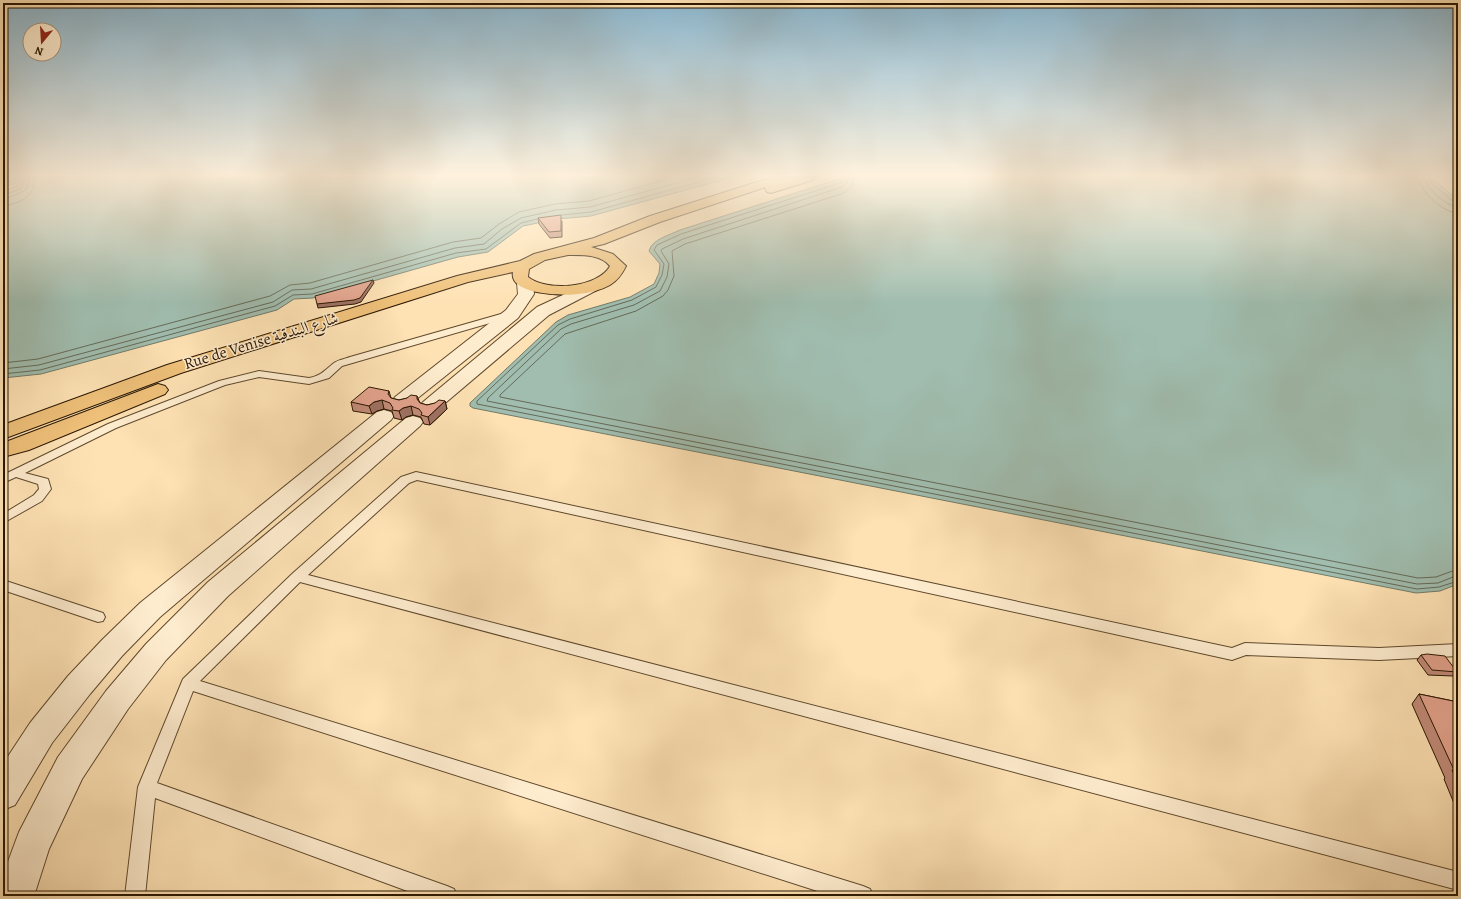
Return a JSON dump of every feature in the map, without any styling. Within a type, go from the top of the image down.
[{"type":"main road","points":[[620,252],[617,272],[604,282],[593,286],[574,290],[543,289],[524,276],[537,258],[599,241],[655,219]]},
{"type":"main road","points":[[553,253],[568,251],[589,252],[607,256],[620,252],[639,234],[682,219]]},
{"type":"main road","name":"Rue de Venise شارع البندقية","points":[[9,443],[54,413],[174,369],[463,279],[524,276]]},
{"type":"main road","name":"Rue de Venise شارع البندقية","points":[[9,443],[207,372],[458,290],[483,284],[504,283],[524,276]]},
{"type":"main road","points":[[3,425],[54,413]]},
{"type":"street","points":[[15,896],[32,845],[74,762],[117,700],[156,652],[194,612],[512,314],[526,294],[524,276]]},
{"type":"street","points":[[3,794],[41,732],[79,685],[112,648],[150,610],[196,571],[407,411],[543,311],[593,286]]},
{"type":"street","points":[[196,571],[229,580]]},
{"type":"lane","points":[[8,476],[112,426],[222,383],[259,374],[309,381],[319,379],[326,376],[339,364],[353,359],[512,314]]},
{"type":"lane","points":[[3,519],[38,498],[45,489],[44,482],[8,476]]},
{"type":"lane","points":[[135,896],[147,787],[188,683],[297,577],[405,480],[416,476],[1232,654],[1245,649],[1379,654],[1458,650]]},
{"type":"lane","points":[[297,577],[1458,881]]},
{"type":"lane","points":[[3,585],[98,616]]},
{"type":"lane","points":[[188,683],[863,896]]},
{"type":"lane","points":[[147,787],[447,896]]},
{"type":"water","points":[[3,219],[558,219],[523,226],[488,252],[458,257],[313,298],[294,299],[277,310],[41,374],[3,378]]},
{"type":"water","points":[[714,219],[1458,219],[1458,584],[1440,591],[1416,593],[473,408],[470,406],[470,403],[556,322],[568,315],[630,297],[654,284],[659,273],[660,264],[649,251],[657,240],[680,230]]},
{"type":"building","points":[[539,219],[561,219],[561,231],[549,232]]},
{"type":"building","points":[[373,280],[360,298],[317,304],[315,296]]},
{"type":"building","points":[[369,387],[389,391],[388,394],[391,398],[399,400],[407,398],[411,395],[417,396],[420,403],[427,405],[435,403],[439,400],[445,401],[428,417],[421,415],[422,413],[419,409],[411,406],[403,408],[399,411],[392,410],[393,408],[390,403],[382,400],[374,402],[369,406],[351,402]]},
{"type":"building","points":[[1427,654],[1445,656],[1457,672],[1432,670],[1421,655]]},
{"type":"building","points":[[1419,694],[1458,702],[1458,783],[1452,770],[1454,770]]}]
